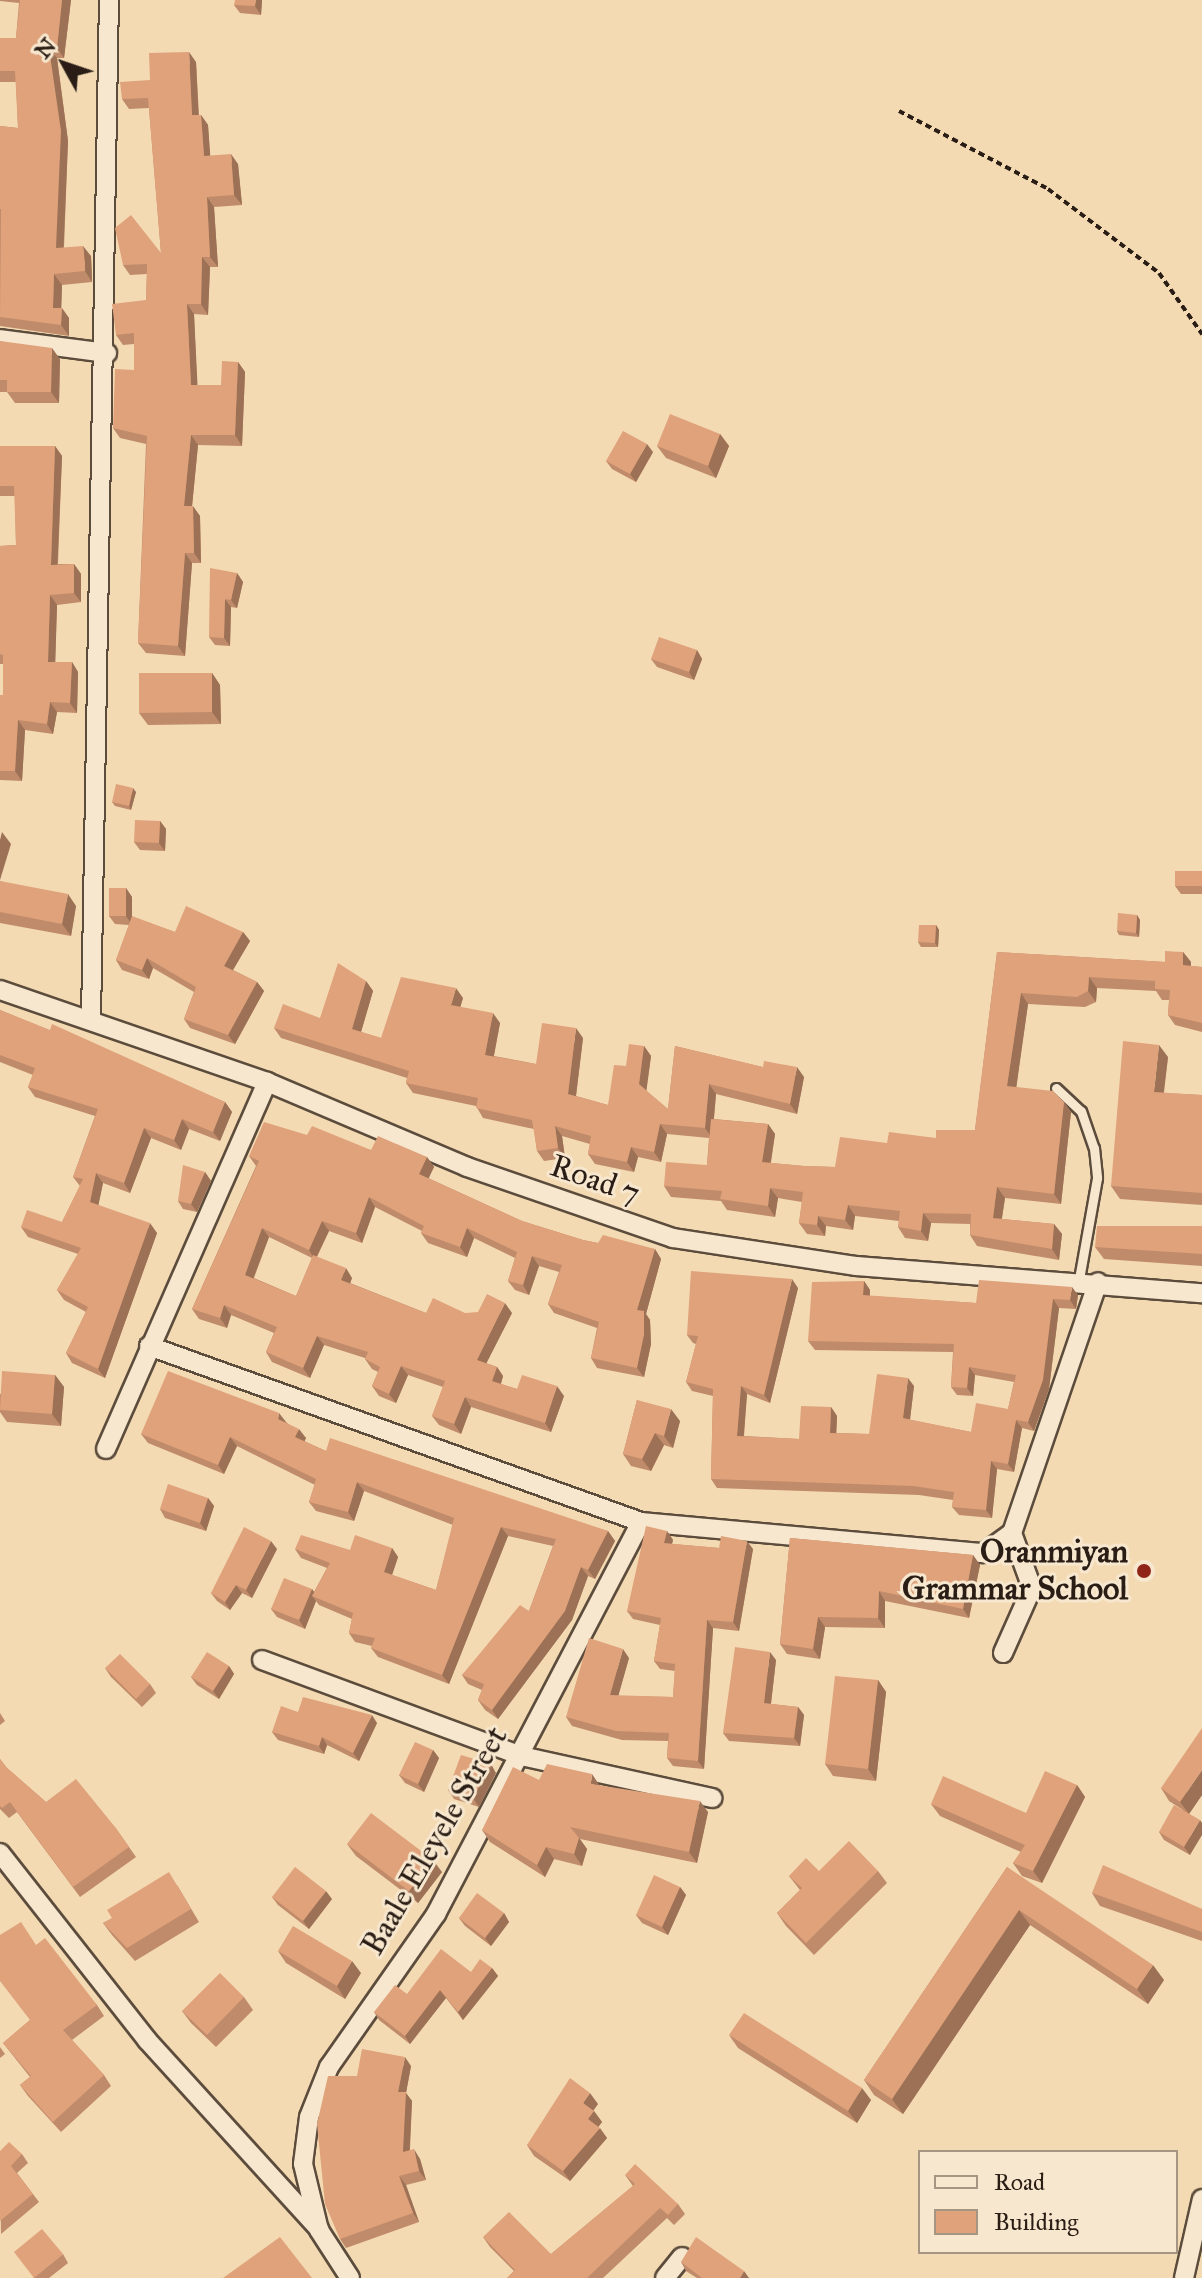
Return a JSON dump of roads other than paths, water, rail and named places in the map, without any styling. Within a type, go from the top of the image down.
[{"type":"street","points":[[91,1019],[107,353],[109,0]]},
{"type":"street","points":[[0,339],[107,353]]},
{"type":"street","name":"Road 7","points":[[0,990],[267,1082],[467,1167],[673,1238],[856,1266],[1079,1279],[1202,1293]]},
{"type":"street","points":[[106,1449],[267,1082]]},
{"type":"street","points":[[149,1346],[641,1522],[984,1553],[1012,1533],[1098,1282]]},
{"type":"street","name":"Baale Eleyele Street","points":[[350,2278],[319,2230],[303,2164],[309,2117],[329,2067],[436,1914],[641,1522]]},
{"type":"street","points":[[1003,1653],[1032,1588],[1012,1533]]},
{"type":"street","points":[[262,1660],[521,1756],[712,1798]]},
{"type":"street","points":[[0,1853],[147,2040],[319,2230]]},
{"type":"street","points":[[1184,2278],[1202,2199]]},
{"type":"street","points":[[665,2278],[682,2257]]},
{"type":"lane","points":[[1056,1088],[1081,1111],[1094,1148],[1097,1178],[1079,1279]]},
{"type":"place","name":"Oranmiyan Grammar School","points":[[1144,1571]]}]
